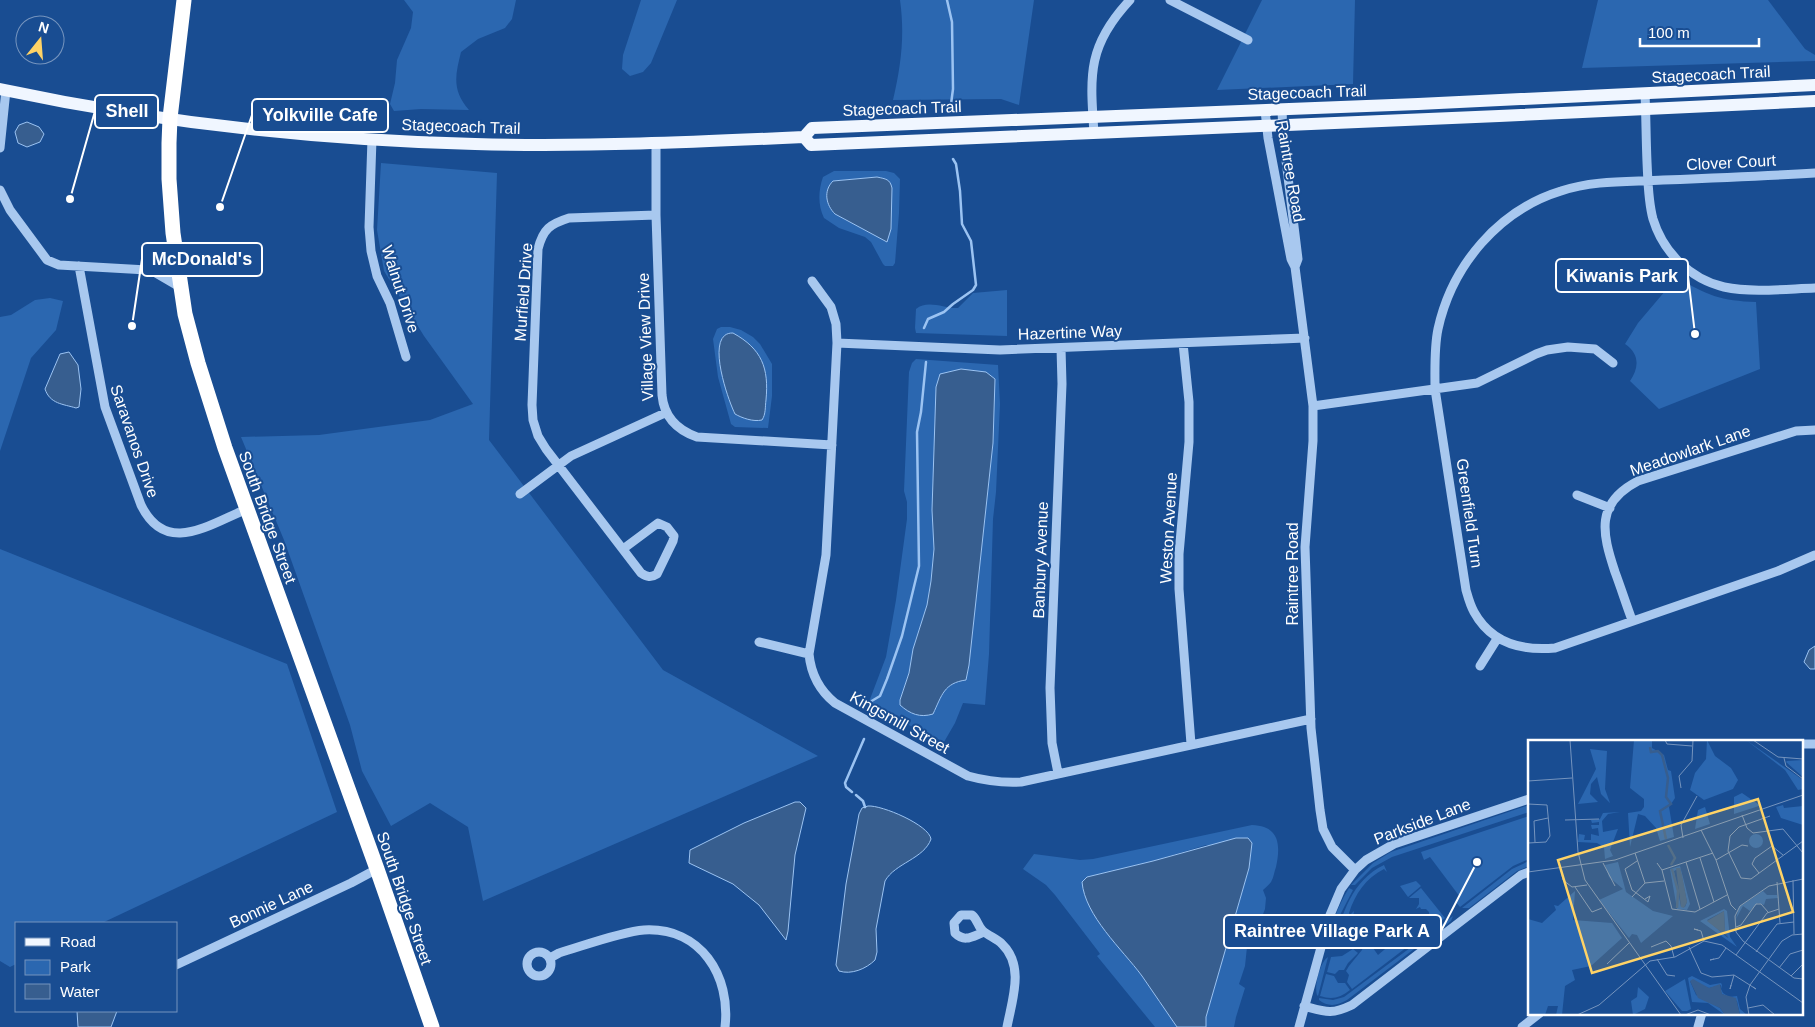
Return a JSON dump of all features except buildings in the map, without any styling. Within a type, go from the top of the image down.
[{"type":"highway","name":"South Bridge Street","points":[[184,0],[170,118],[169,186],[174,248],[185,314],[198,363],[247,509],[377,868],[432,1027]]},
{"type":"main road","name":"Stagecoach Trail","points":[[3,89],[170,118],[291,132],[475,144],[564,145],[804,137],[812,128],[1645,94],[1815,85]]},
{"type":"main road","name":"Stagecoach Trail","points":[[804,137],[811,145],[1282,126],[1815,101]]},
{"type":"street","points":[[1094,133],[1091,82],[1096,52],[1108,26],[1130,0]]},
{"type":"street","points":[[1170,0],[1248,40]]},
{"type":"street","points":[[0,148],[3,89]]},
{"type":"street","points":[[1645,94],[1651,211],[1659,235],[1670,252],[1689,271],[1713,284],[1745,289],[1815,288]]},
{"type":"street","name":"Raintree Road","points":[[1282,109],[1282,126],[1298,259],[1295,267]]},
{"type":"street","name":"Raintree Road","points":[[1265,110],[1266,126],[1291,259],[1295,267],[1313,406],[1313,441],[1305,547],[1311,718],[1320,810],[1323,829],[1332,847],[1355,870]]},
{"type":"street","name":"Walnut Drive","points":[[372,138],[369,227],[371,251],[377,276],[390,303],[406,358]]},
{"type":"street","name":"Village View Drive","points":[[656,143],[656,215],[662,395],[665,413],[679,429],[697,437],[832,445]]},
{"type":"street","name":"Clover Court","points":[[1648,181],[1815,173]]},
{"type":"street","name":"Greenfield Turn","points":[[1648,181],[1600,183],[1562,190],[1523,208],[1485,237],[1475,249],[1459,275],[1446,304],[1438,329],[1434,358],[1435,389],[1466,590],[1474,612],[1497,639],[1517,647],[1534,649],[1555,648],[1778,571],[1815,555]]},
{"type":"street","points":[[0,190],[10,210],[47,260],[59,265],[147,270],[180,287]]},
{"type":"street","name":"Murfield Drive","points":[[623,549],[658,523],[667,526],[674,536],[674,541],[656,574],[652,577],[646,577],[641,573],[557,465],[538,436],[533,420],[538,249],[541,238],[548,228],[556,222],[569,218],[656,215]]},
{"type":"street","points":[[147,270],[174,248]]},
{"type":"street","name":"Saravanos Drive","points":[[79,266],[105,407],[141,505],[149,520],[154,525],[168,532],[182,533],[194,531],[247,509]]},
{"type":"street","name":"Kingsmill Street","points":[[812,281],[831,307],[836,324],[837,343],[824,571],[809,654],[814,679],[823,693],[835,704],[968,776],[1001,783],[1021,782],[1311,718]]},
{"type":"street","name":"Hazertine Way","points":[[837,343],[977,350],[1305,338]]},
{"type":"street","name":"Weston Avenue","points":[[1183,343],[1189,402],[1189,442],[1179,554],[1191,744]]},
{"type":"street","points":[[1313,406],[1477,383],[1536,354],[1547,350],[1568,347],[1595,349],[1613,364]]},
{"type":"street","name":"Banbury Avenue","points":[[1058,773],[1052,743],[1050,688],[1062,384],[1061,348]]},
{"type":"street","points":[[520,494],[571,456],[665,413]]},
{"type":"street","name":"Meadowlark Lane","points":[[1632,620],[1606,544],[1604,526],[1610,508],[1620,493],[1638,481],[1796,431],[1815,430]]},
{"type":"street","points":[[1577,495],[1610,508]]},
{"type":"street","points":[[1480,666],[1497,639]]},
{"type":"street","points":[[759,642],[809,654]]},
{"type":"street","points":[[1802,744],[1815,744]]},
{"type":"street","name":"Parkside Lane","points":[[1299,1027],[1335,901],[1355,870],[1379,851],[1394,844],[1528,799]]},
{"type":"street","name":"Bonnie Lane","points":[[178,964],[351,883],[377,868]]},
{"type":"street","points":[[1304,1006],[1324,1012],[1338,1012],[1352,1005],[1521,875],[1528,872]]},
{"type":"street","points":[[550,958],[559,953],[632,932],[659,931],[678,936],[696,946],[708,958],[716,970],[726,999],[725,1027]]},
{"type":"street","points":[[984,932],[1004,946],[1014,963],[1016,982],[1007,1027]]},
{"type":"street","points":[[1522,1027],[1539,1014]]},
{"type":"street","points":[[1698,1027],[1702,1014]]},
{"type":"green space","points":[[404,0],[516,0],[512,19],[505,28],[478,39],[461,52],[456,82],[460,96],[469,110],[421,109],[394,111],[390,104],[395,83],[397,60],[411,28],[413,12]]},
{"type":"green space","points":[[641,0],[677,0],[651,63],[643,72],[630,76],[622,69],[623,55]]},
{"type":"green space","points":[[900,0],[1034,0],[1019,105],[1001,99],[893,100],[901,50]]},
{"type":"green space","points":[[1262,0],[1355,0],[1353,84],[1217,90]]},
{"type":"green space","points":[[1598,0],[1768,0],[1805,49],[1815,55],[1815,61],[1582,68]]},
{"type":"green space","points":[[381,163],[497,173],[489,440],[663,670],[818,756],[483,901],[468,827],[430,803],[391,826],[362,771],[350,725],[284,540],[241,437],[319,435],[430,420],[473,404],[424,336],[384,271],[377,230]]},
{"type":"green space","points":[[834,171],[886,171],[894,173],[900,179],[895,263],[893,266],[885,266],[883,264],[871,242],[865,237],[839,228],[824,218],[819,198],[823,177]],"holes":[[[877,177],[892,188],[891,229],[884,241],[877,235],[839,216],[832,210],[828,202],[828,192],[833,181]]]},
{"type":"green space","points":[[1677,277],[1714,296],[1756,302],[1760,369],[1659,409],[1630,381],[1635,371],[1636,357],[1625,344],[1638,323]]},
{"type":"green space","points":[[1007,290],[1007,336],[916,333],[916,309],[921,306],[931,305],[958,308],[973,293]]},
{"type":"green space","points":[[50,298],[63,301],[56,330],[31,358],[0,451],[0,317],[11,315],[35,300]]},
{"type":"green space","points":[[721,327],[741,330],[753,337],[760,344],[772,364],[772,396],[768,428],[735,427],[731,424],[718,377],[713,339],[717,329]]},
{"type":"green space","points":[[916,359],[998,365],[1000,404],[985,705],[963,703],[955,723],[944,742],[867,707],[886,657],[907,519],[907,502],[904,491],[909,372],[912,363]],"holes":[[[995,379],[993,443],[966,680],[955,681],[945,688],[900,700],[927,605],[931,581],[934,549],[932,510],[936,387]]]},
{"type":"green space","points":[[0,549],[287,664],[337,812],[104,922],[15,922],[15,964],[10,967],[0,961]]},
{"type":"green space","points":[[1528,805],[1528,812],[1392,857],[1372,868],[1355,885],[1351,885],[1373,863],[1391,852]]},
{"type":"green space","points":[[1528,816],[1528,859],[1513,866],[1460,907],[1455,901],[1460,897],[1430,857],[1424,860],[1421,852]]},
{"type":"green space","points":[[1252,825],[1261,826],[1273,833],[1278,844],[1278,859],[1272,880],[1263,890],[1266,898],[1265,909],[1253,940],[1247,947],[1245,966],[1239,984],[1245,988],[1234,1027],[1206,1027],[1206,1017],[1249,868],[1251,850],[1206,845],[1153,861],[1087,877],[1086,900],[1100,924],[1141,975],[1177,1027],[1155,1027],[1097,956],[1100,954],[1098,951],[1055,895],[1046,885],[1023,869],[1034,854],[1080,860],[1093,859]]},
{"type":"green space","points":[[1528,861],[1528,866],[1517,871],[1469,908],[1462,908],[1512,869]]},
{"type":"green space","points":[[1384,865],[1387,872],[1384,869],[1372,877],[1354,899],[1349,913],[1350,915],[1354,911],[1353,917],[1344,916],[1339,936],[1346,937],[1347,939],[1340,946],[1334,947],[1344,911],[1356,889],[1373,872]]},
{"type":"green space","points":[[1416,881],[1421,886],[1408,897],[1400,886]]},
{"type":"green space","points":[[1349,888],[1353,890],[1341,913],[1332,945],[1330,940],[1332,925]]},
{"type":"green space","points":[[1421,888],[1445,918],[1352,989],[1347,982],[1349,975],[1346,971],[1362,950],[1368,933],[1380,936],[1387,932],[1389,934],[1387,938],[1373,948],[1378,955],[1391,944],[1403,944],[1414,935],[1404,944],[1405,946],[1422,934],[1423,928],[1429,924],[1429,912],[1420,907],[1416,909],[1419,904],[1419,898],[1409,898]]},
{"type":"green space","points":[[1453,916],[1451,921],[1347,1000],[1333,1005],[1319,1000],[1319,998],[1333,1000],[1344,997]]},
{"type":"green space","points":[[1353,949],[1358,953],[1344,970],[1339,970],[1335,974],[1327,972],[1331,957],[1342,956]]},
{"type":"green space","points":[[1328,957],[1318,996],[1316,986],[1318,974],[1322,964]]},
{"type":"green space","points":[[1326,974],[1334,976],[1338,983],[1345,983],[1350,990],[1336,998],[1320,996]]},
{"type":"water","points":[[27,122],[39,127],[44,134],[40,142],[27,147],[18,143],[15,132],[19,125]]},
{"type":"water","points":[[877,177],[887,180],[892,188],[891,229],[887,242],[835,214],[829,206],[827,198],[828,189],[833,181]]},
{"type":"water","points":[[733,333],[751,346],[762,360],[765,369],[767,389],[765,413],[762,420],[748,419],[735,414],[728,395],[720,368],[719,354],[720,343],[724,336]]},
{"type":"water","points":[[69,352],[78,365],[81,389],[79,407],[76,408],[54,401],[45,389],[60,354]]},
{"type":"water","points":[[961,369],[986,372],[995,379],[993,443],[969,665],[966,680],[948,687],[933,714],[919,715],[911,713],[900,705],[900,700],[927,605],[931,581],[934,549],[932,510],[936,387],[940,374]]},
{"type":"water","points":[[1815,646],[1815,669],[1810,669],[1804,662],[1809,650]]},
{"type":"water","points":[[795,802],[800,802],[806,808],[795,855],[786,940],[759,905],[733,884],[689,863],[690,850],[744,823]]},
{"type":"water","points":[[868,806],[894,812],[914,822],[931,839],[922,851],[895,870],[885,881],[876,929],[877,952],[875,960],[858,970],[844,972],[839,971],[836,965],[846,884],[859,814],[862,808]]},
{"type":"water","points":[[1236,838],[1248,838],[1252,843],[1249,868],[1206,1017],[1206,1027],[1177,1027],[1142,976],[1097,920],[1085,895],[1082,882],[1087,877]]},
{"type":"water","points":[[77,1012],[117,1012],[111,1027],[78,1027]]},
{"type":"waterway","points":[[947,0],[952,22],[953,89],[951,104]]},
{"type":"waterway","points":[[924,328],[928,319],[944,312],[973,290],[976,285],[971,241],[962,224],[960,191],[956,164],[953,159]]},
{"type":"waterway","points":[[865,705],[880,696],[887,679],[902,636],[919,566],[917,432],[926,362]]},
{"type":"waterway","points":[[852,792],[846,787],[845,783],[864,739]]},
{"type":"waterway","points":[[856,795],[863,801],[865,807]]},
{"type":"place","name":"Shell","points":[[70,199]]},
{"type":"place","name":"Yolkville Cafe","points":[[220,207]]},
{"type":"place","name":"McDonald's","points":[[132,326]]},
{"type":"place","name":"Kiwanis Park","points":[[1695,334]]},
{"type":"place","name":"Raintree Village Park A","points":[[1477,862]]}]
